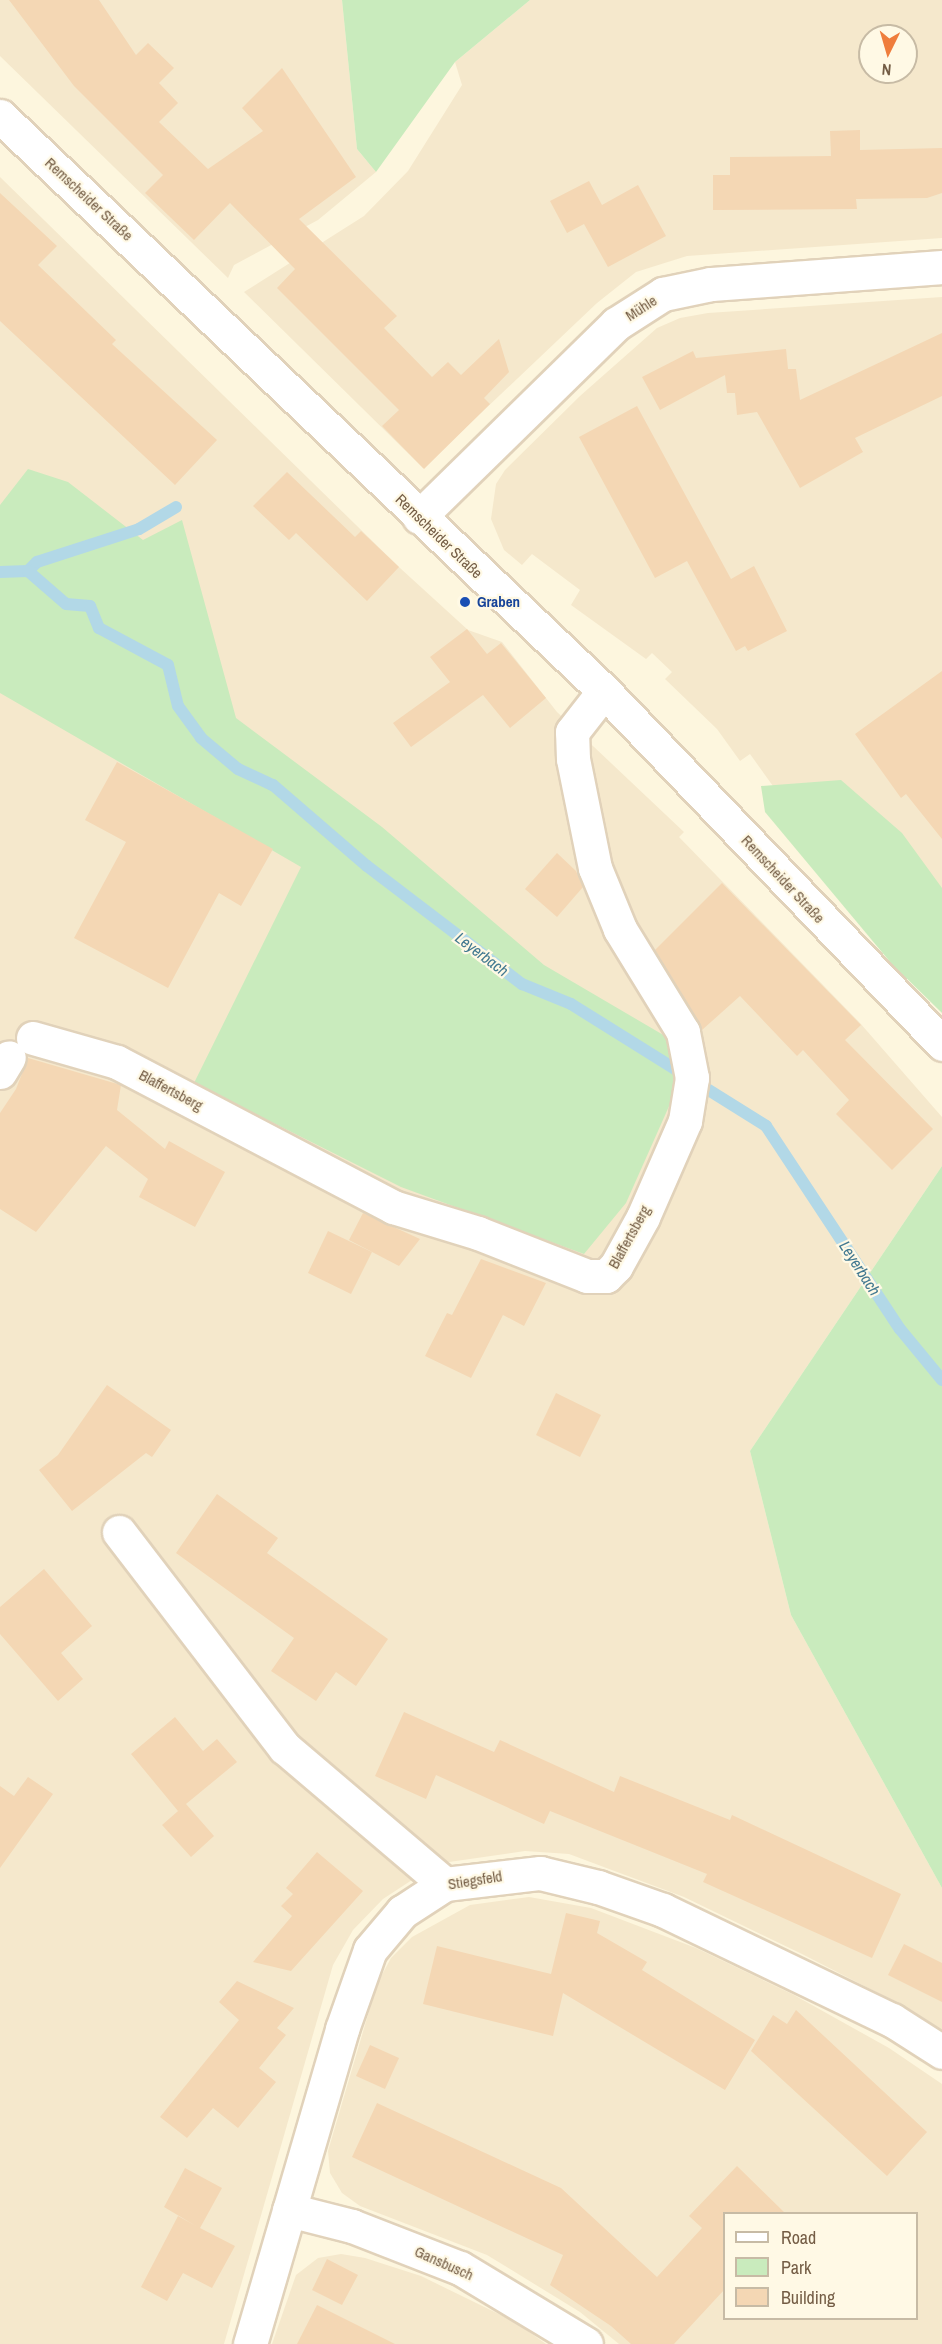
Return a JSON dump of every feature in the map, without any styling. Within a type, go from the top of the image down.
[{"type":"street","name":"Remscheider Straße","points":[[0,116],[208,310],[419,517],[604,691],[942,1044]]},
{"type":"street","name":"Mühle","points":[[419,517],[616,324],[663,294],[711,284],[942,267]]},
{"type":"street","name":"Blaffertsberg","points":[[14,1056],[117,1062],[393,1207],[478,1233],[587,1276],[606,1276],[616,1266],[643,1217],[691,1098],[690,1055],[683,1032],[620,929],[595,868],[573,759],[572,732],[604,691]]},
{"type":"street","points":[[118,1532],[285,1748],[444,1884]]},
{"type":"street","name":"Stiegsfeld","points":[[250,2344],[342,2029],[370,1950],[402,1912],[444,1884],[540,1873],[598,1887],[705,1930],[892,2020],[942,2052]]},
{"type":"street","name":"Gansbusch","points":[[289,2210],[352,2226],[460,2268],[586,2344]]},
{"type":"shaded area","points":[[0,0],[342,0],[357,149],[376,172],[318,220],[234,265],[228,278],[0,56]]},
{"type":"shaded area","points":[[530,0],[942,0],[942,238],[687,256],[636,272],[597,303],[423,468],[244,292],[364,216],[408,171],[462,85],[455,62]]},
{"type":"shaded area","points":[[0,177],[400,568],[468,630],[502,642],[557,712],[684,832],[679,837],[860,1023],[942,1117],[942,1166],[750,1451],[791,1615],[942,1888],[942,2034],[878,1993],[684,1897],[569,1854],[525,1851],[449,1862],[415,1878],[383,1899],[353,1930],[333,1965],[224,2344],[0,2344]]},
{"type":"shaded area","points":[[942,297],[942,967],[806,832],[750,754],[740,761],[717,729],[665,679],[672,672],[652,653],[646,659],[571,605],[580,590],[532,554],[522,565],[504,550],[491,519],[496,484],[505,470],[580,396],[657,328],[680,318],[708,313]]},
{"type":"shaded area","points":[[529,1897],[591,1908],[696,1948],[794,1995],[889,2048],[942,2084],[942,2344],[619,2344],[580,2312],[487,2255],[360,2206],[342,2193],[330,2173],[328,2151],[377,1984],[391,1958],[412,1937],[470,1905]]},
{"type":"shaded area","points":[[341,2254],[365,2258],[421,2276],[515,2322],[546,2344],[272,2344],[296,2275],[318,2258]]},
{"type":"green space","points":[[342,0],[530,0],[455,62],[376,172],[357,149]]},
{"type":"green space","points":[[28,469],[68,482],[143,540],[182,520],[236,718],[382,827],[544,965],[677,1043],[678,1086],[626,1203],[584,1254],[401,1187],[194,1083],[301,867],[0,693],[0,505]]},
{"type":"green space","points":[[841,780],[902,833],[942,888],[942,1013],[891,963],[765,812],[761,786]]},
{"type":"green space","points":[[942,1166],[942,1888],[791,1615],[750,1451]]},
{"type":"building","points":[[9,0],[99,0],[136,55],[148,43],[174,68],[159,83],[178,103],[159,122],[208,169],[263,131],[242,108],[282,68],[356,177],[299,219],[397,316],[384,328],[432,377],[448,362],[461,375],[499,339],[509,372],[484,398],[490,404],[424,469],[382,426],[399,410],[277,288],[295,269],[230,203],[194,240],[145,193],[163,175],[74,86]]},
{"type":"building","points":[[860,130],[860,150],[942,148],[942,193],[927,198],[856,199],[857,209],[713,210],[713,175],[730,175],[730,157],[831,156],[830,131]]},
{"type":"building","points":[[589,181],[602,205],[638,185],[666,236],[608,267],[584,224],[567,233],[550,201]]},
{"type":"building","points":[[0,193],[57,246],[38,265],[116,340],[112,344],[217,440],[175,485],[0,321]]},
{"type":"building","points":[[942,333],[942,396],[855,438],[863,452],[800,488],[757,412],[737,415],[735,393],[727,393],[725,375],[660,410],[642,377],[693,351],[696,358],[786,349],[788,369],[796,369],[800,400]]},
{"type":"building","points":[[637,406],[731,579],[754,566],[787,631],[748,651],[745,646],[736,651],[687,561],[655,578],[579,437]]},
{"type":"building","points":[[287,472],[355,537],[361,531],[399,567],[367,601],[296,533],[289,540],[253,506]]},
{"type":"building","points":[[467,629],[487,654],[501,643],[546,698],[510,728],[483,695],[411,747],[393,723],[450,682],[430,657]]},
{"type":"building","points":[[942,671],[942,839],[906,794],[901,798],[855,734]]},
{"type":"building","points":[[117,762],[273,849],[241,906],[219,893],[168,988],[74,938],[126,842],[85,820]]},
{"type":"building","points":[[557,853],[576,871],[583,887],[557,917],[525,889]]},
{"type":"building","points":[[722,883],[861,1025],[845,1040],[933,1129],[892,1170],[836,1114],[849,1100],[803,1050],[797,1056],[740,996],[702,1030],[655,950]]},
{"type":"building","points":[[28,1058],[121,1085],[117,1110],[165,1149],[169,1141],[225,1172],[195,1227],[139,1197],[148,1179],[106,1146],[36,1232],[0,1209],[0,1113],[16,1089]]},
{"type":"building","points":[[363,1213],[420,1239],[399,1266],[349,1240]]},
{"type":"building","points":[[328,1231],[372,1252],[351,1294],[308,1273]]},
{"type":"building","points":[[481,1259],[546,1283],[524,1326],[503,1315],[471,1378],[425,1356],[447,1313],[452,1315]]},
{"type":"building","points":[[107,1385],[171,1430],[152,1457],[146,1453],[72,1511],[39,1470],[58,1455]]},
{"type":"building","points":[[556,1393],[601,1415],[580,1457],[536,1435]]},
{"type":"building","points":[[217,1494],[278,1538],[267,1553],[388,1639],[356,1686],[336,1672],[316,1701],[271,1671],[294,1638],[176,1553]]},
{"type":"building","points":[[44,1569],[92,1626],[61,1653],[83,1679],[58,1701],[0,1634],[0,1607]]},
{"type":"building","points":[[404,1712],[494,1752],[500,1740],[614,1792],[620,1776],[730,1820],[732,1815],[901,1894],[872,1958],[703,1882],[707,1874],[550,1811],[544,1824],[436,1775],[426,1799],[375,1776]]},
{"type":"building","points":[[175,1717],[203,1751],[217,1739],[237,1762],[186,1804],[214,1836],[191,1857],[162,1825],[185,1805],[178,1811],[131,1754]]},
{"type":"building","points":[[28,1777],[53,1794],[0,1868],[0,1786],[14,1796]]},
{"type":"building","points":[[317,1852],[363,1891],[291,1971],[253,1962],[292,1916],[281,1906],[293,1894],[286,1888]]},
{"type":"building","points":[[566,1913],[600,1921],[597,1933],[647,1962],[642,1970],[755,2040],[725,2090],[563,1993],[553,2036],[423,2004],[437,1946],[551,1974]]},
{"type":"building","points":[[904,1944],[942,1963],[942,2002],[888,1975]]},
{"type":"building","points":[[237,1981],[294,2008],[277,2028],[286,2035],[259,2068],[276,2082],[238,2128],[213,2108],[187,2138],[160,2117],[239,2020],[219,2002]]},
{"type":"building","points":[[796,2010],[927,2132],[887,2176],[751,2051],[773,2015],[787,2024]]},
{"type":"building","points":[[370,2045],[399,2058],[385,2089],[356,2076]]},
{"type":"building","points":[[377,2103],[561,2188],[657,2277],[702,2228],[689,2216],[737,2166],[784,2212],[723,2212],[723,2291],[674,2344],[631,2344],[611,2326],[550,2285],[563,2255],[352,2157]]},
{"type":"building","points":[[185,2168],[222,2188],[200,2228],[235,2246],[212,2288],[183,2273],[167,2301],[141,2287],[178,2216],[196,2226],[164,2207]]},
{"type":"building","points":[[327,2259],[358,2275],[342,2305],[312,2290]]},
{"type":"building","points":[[317,2305],[395,2344],[297,2344]]},
{"type":"waterway","points":[[28,571],[37,562],[139,529],[176,507]]},
{"type":"waterway","name":"Leyerbach","points":[[0,572],[28,571],[66,604],[90,606],[99,628],[168,665],[178,706],[201,738],[238,769],[273,785],[367,866],[522,984],[571,1004],[766,1126],[900,1329],[942,1380]]},
{"type":"place","name":"Graben","points":[[465,602]]}]
